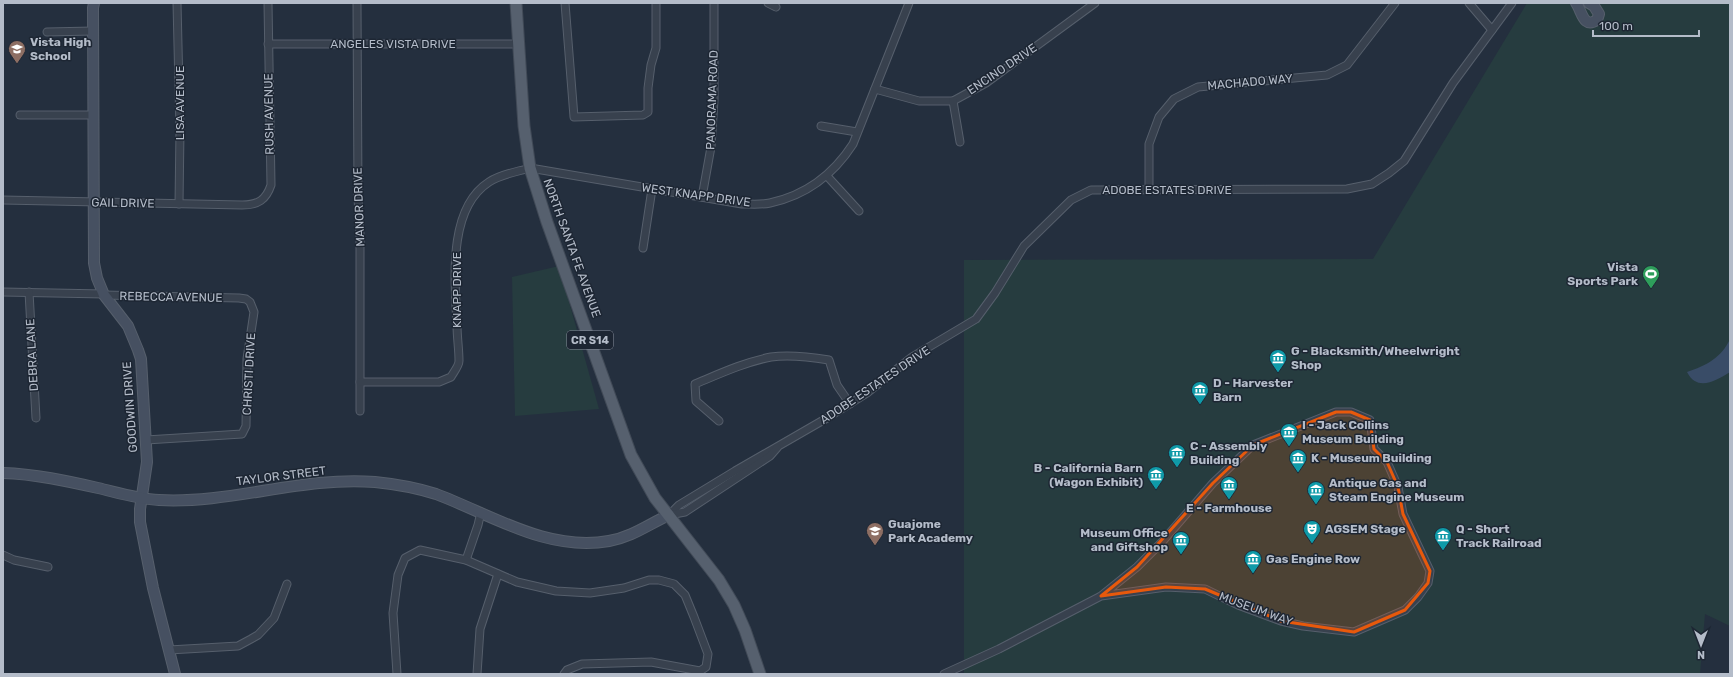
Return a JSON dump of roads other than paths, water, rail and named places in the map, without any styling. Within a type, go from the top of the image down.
[{"type":"main road","name":"NORTH SANTA FE AVENUE","points":[[516,3],[524,126],[530,168],[547,222],[631,455],[655,498],[708,564],[734,605],[745,630],[760,674]]},
{"type":"street","name":"GOODWIN DRIVE","points":[[94,3],[94,264],[97,278],[104,295],[128,326],[141,359],[147,462],[140,509],[140,522],[153,588],[175,674]]},
{"type":"street","name":"LISA AVENUE","points":[[177,3],[180,130],[179,204]]},
{"type":"street","name":"RUSH AVENUE","points":[[242,205],[250,205],[260,201],[268,195],[271,185],[268,3]]},
{"type":"street","name":"MANOR DRIVE","points":[[357,3],[358,197],[360,235],[360,411]]},
{"type":"street","points":[[566,3],[574,117],[643,115],[648,112],[648,88],[651,64],[656,48],[656,3]]},
{"type":"street","name":"PANORAMA ROAD","points":[[702,197],[711,147],[714,100],[714,3]]},
{"type":"street","points":[[768,3],[776,7]]},
{"type":"street","name":"WEST KNAPP DRIVE","points":[[530,168],[742,204],[769,203],[785,199],[816,185],[843,159],[853,144],[909,3]]},
{"type":"street","name":"ENCINO DRIVE","points":[[875,89],[920,101],[953,100],[986,83],[1094,3]]},
{"type":"street","name":"MACHADO WAY","points":[[1149,190],[1149,144],[1158,117],[1174,99],[1198,87],[1327,75],[1347,65],[1395,3]]},
{"type":"street","points":[[1469,3],[1492,30]]},
{"type":"street","name":"ADOBE ESTATES DRIVE","points":[[669,515],[685,512],[770,456],[780,445],[867,393],[912,357],[976,319],[995,293],[1024,246],[1071,200],[1092,190],[1347,189],[1372,184],[1404,161],[1453,83],[1512,3]]},
{"type":"street","points":[[1576,3],[1583,20],[1587,22],[1594,22],[1597,20],[1599,14],[1594,6],[1589,3]]},
{"type":"street","points":[[47,32],[93,31]]},
{"type":"street","name":"ANGELES VISTA DRIVE","points":[[268,44],[518,44]]},
{"type":"street","points":[[953,100],[960,142]]},
{"type":"street","points":[[20,115],[93,114]]},
{"type":"street","points":[[822,126],[857,132]]},
{"type":"street","name":"KNAPP DRIVE","points":[[360,382],[439,382],[451,377],[459,362],[455,265],[457,242],[467,207],[477,192],[490,181],[505,174],[530,168]]},
{"type":"street","points":[[827,176],[859,211]]},
{"type":"street","points":[[643,248],[652,189]]},
{"type":"street","name":"GAIL DRIVE","points":[[3,200],[242,205]]},
{"type":"street","name":"REBECCA AVENUE","points":[[3,292],[239,298]]},
{"type":"street","name":"DEBRA LANE","points":[[29,292],[36,418]]},
{"type":"street","name":"CHRISTI DRIVE","points":[[146,440],[242,434],[246,426],[248,359],[254,312],[250,302],[246,299],[239,298]]},
{"type":"street","points":[[719,421],[696,401],[695,384],[729,370],[772,357],[807,357],[829,360],[838,385],[850,404]]},
{"type":"street","name":"MUSEUM WAY","points":[[944,674],[998,649],[1101,596],[1147,557],[1213,483],[1253,445],[1336,412],[1351,412],[1370,420],[1374,449],[1387,462],[1398,487],[1403,514],[1430,571],[1428,583],[1425,588],[1405,610],[1354,632],[1303,626],[1281,621],[1219,597],[1205,589],[1166,587],[1101,596]]},
{"type":"street","name":"TAYLOR STREET","points":[[3,473],[32,476],[158,500],[199,500],[307,483],[376,482],[421,490],[434,494],[546,539],[584,543],[610,541],[638,532],[669,515]]},
{"type":"street","points":[[466,560],[481,512]]},
{"type":"street","points":[[397,674],[394,613],[398,575],[405,558],[420,550],[466,560],[517,582],[556,591],[590,593],[624,588],[649,580],[659,580],[674,584],[685,595],[708,654],[706,667],[700,671],[651,662],[582,664],[567,670],[564,674]]},
{"type":"street","points":[[3,555],[14,560],[48,567]]},
{"type":"street","points":[[477,674],[480,629],[498,574]]},
{"type":"street","points":[[169,650],[238,646],[251,640],[274,618],[287,584]]},
{"type":"water","points":[[1730,339],[1730,372],[1719,379],[1707,383],[1696,382],[1691,378],[1687,372],[1701,367],[1713,360],[1723,351]]},
{"type":"place","name":"Vista High School","points":[[17,64]]},
{"type":"place","name":"Vista Sports Park","points":[[1651,289]]},
{"type":"place","name":"G - Blacksmith/Wheelwright Shop","points":[[1278,373]]},
{"type":"place","name":"D - Harvester Barn","points":[[1200,405]]},
{"type":"place","name":"I - Jack Collins Museum Building","points":[[1289,447]]},
{"type":"place","name":"C - Assembly Building","points":[[1177,468]]},
{"type":"place","name":"K - Museum Building","points":[[1298,473]]},
{"type":"place","name":"B - California Barn (Wagon Exhibit)","points":[[1156,490]]},
{"type":"place","name":"E - Farmhouse","points":[[1229,500]]},
{"type":"place","name":"Antique Gas and Steam Engine Museum","points":[[1316,505]]},
{"type":"place","name":"AGSEM Stage","points":[[1312,544]]},
{"type":"place","name":"Guajome Park Academy","points":[[875,546]]},
{"type":"place","name":"Q - Short Track Railroad","points":[[1443,551]]},
{"type":"place","name":"Museum Office and Giftshop","points":[[1181,555]]},
{"type":"place","name":"Gas Engine Row","points":[[1253,574]]}]
